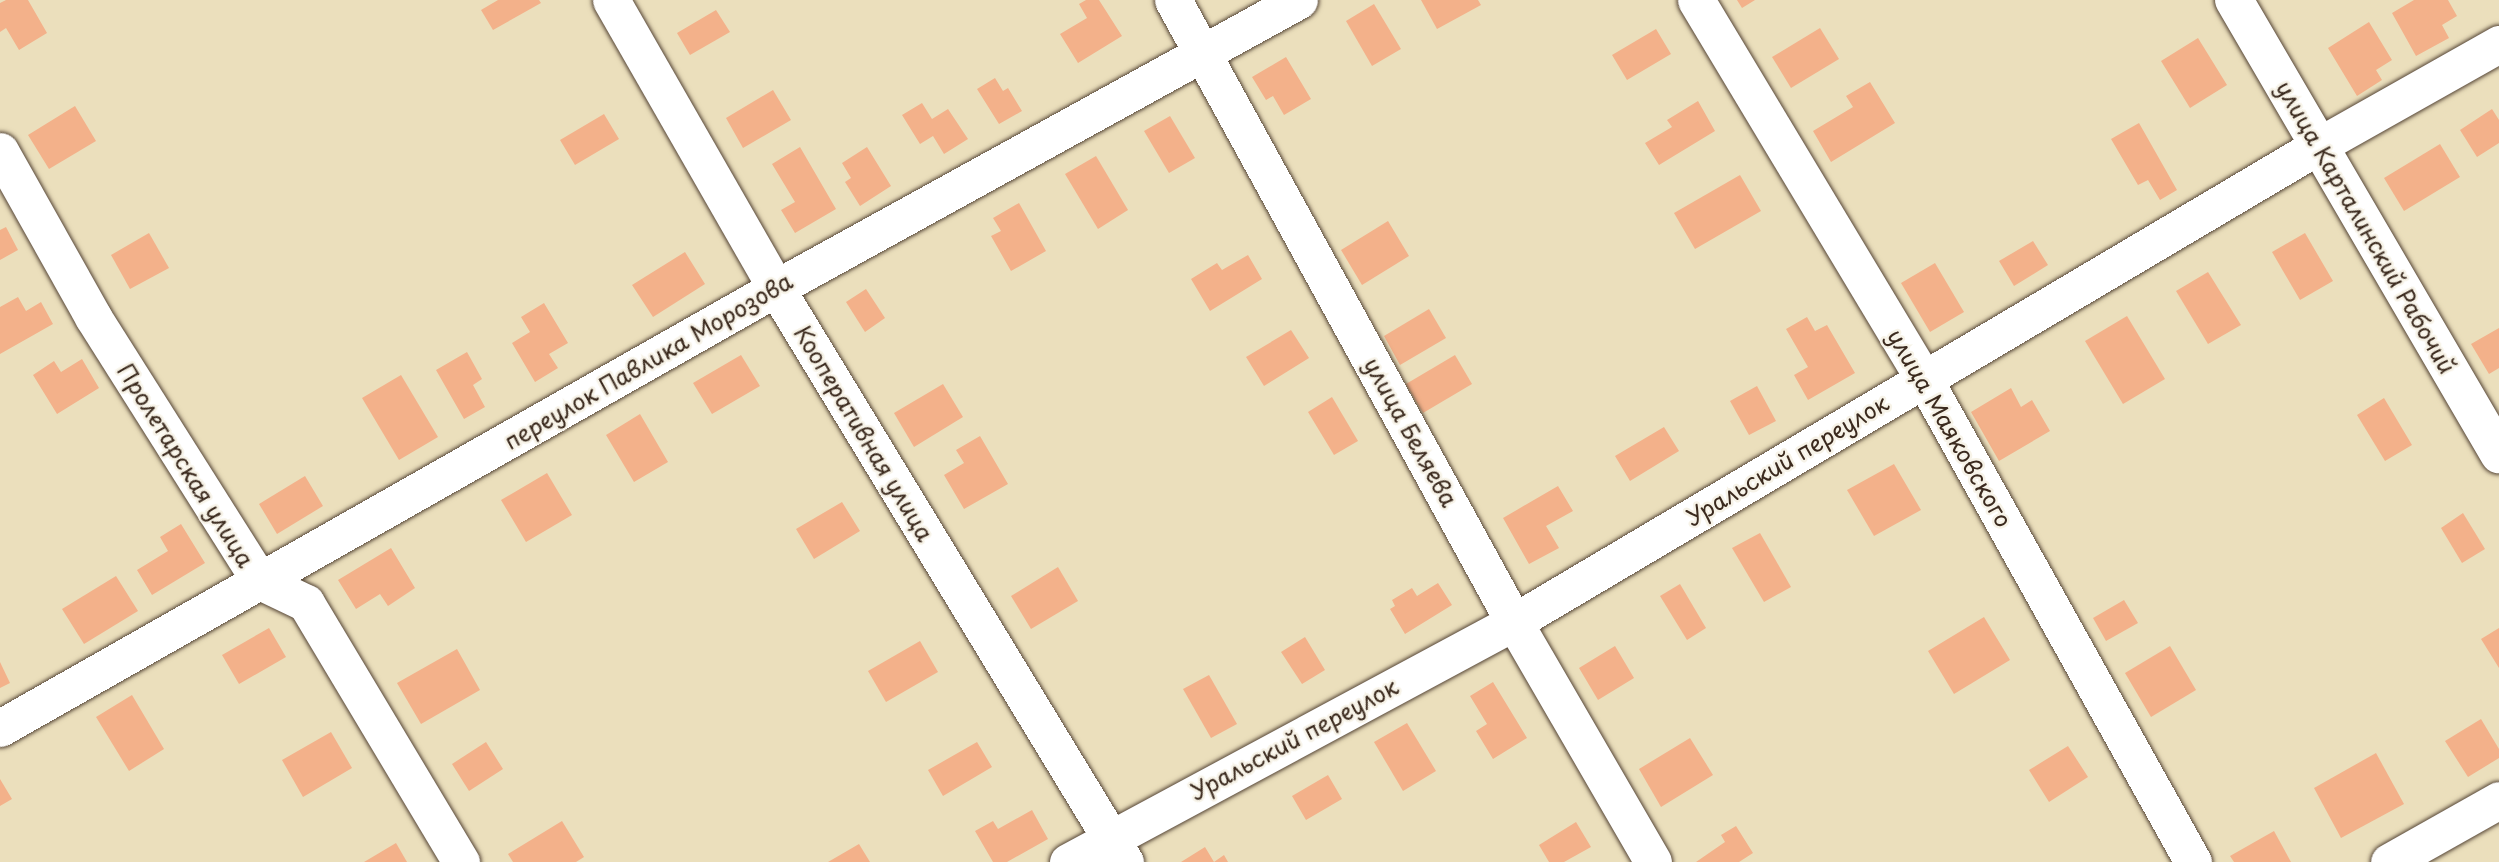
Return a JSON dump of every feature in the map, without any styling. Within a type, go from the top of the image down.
[{"type":"street","name":"Кооперативная улица","points":[[611,0],[776,288],[1118,850]]},
{"type":"street","name":"улица Беляева","points":[[1173,0],[1205,54],[1514,622],[1653,862]]},
{"type":"street","name":"переулок Павлика Морозова","points":[[0,728],[776,288],[1299,0]]},
{"type":"street","name":"улица Маяковского","points":[[1696,0],[1924,379],[2193,862]]},
{"type":"street","name":"улица Карталинский Рабочий","points":[[2234,0],[2499,454]]},
{"type":"street","name":"Уральский переулок","points":[[1068,862],[1118,850],[1514,622],[2318,146],[2499,44]]},
{"type":"street","name":"Пролетарская улица","points":[[0,151],[93,317],[260,581],[306,603],[461,862]]},
{"type":"street","points":[[2389,862],[2499,800]]},
{"type":"building","points":[[6,0],[28,0],[47,33],[19,50],[6,28],[0,32],[0,3]]},
{"type":"building","points":[[498,0],[539,0],[541,3],[493,30],[481,10]]},
{"type":"building","points":[[1086,0],[1099,0],[1122,36],[1078,63],[1060,34],[1087,18],[1079,4]]},
{"type":"building","points":[[1421,0],[1478,0],[1481,5],[1437,29]]},
{"type":"building","points":[[1737,0],[1755,0],[1742,8]]},
{"type":"building","points":[[2414,0],[2448,0],[2457,16],[2442,25],[2449,38],[2416,56],[2392,13]]},
{"type":"building","points":[[1374,4],[1401,49],[1372,66],[1346,21]]},
{"type":"building","points":[[716,10],[730,32],[690,55],[677,33]]},
{"type":"building","points":[[2369,22],[2392,60],[2376,70],[2382,80],[2357,96],[2328,48]]},
{"type":"building","points":[[1820,28],[1839,59],[1791,88],[1772,57]]},
{"type":"building","points":[[1656,29],[1671,54],[1627,80],[1612,55]]},
{"type":"building","points":[[2198,38],[2227,85],[2190,108],[2161,61]]},
{"type":"building","points":[[1286,57],[1311,99],[1284,115],[1273,96],[1266,100],[1252,77]]},
{"type":"building","points":[[995,78],[1003,91],[1008,88],[1022,111],[999,124],[977,89]]},
{"type":"building","points":[[1870,82],[1895,123],[1831,162],[1813,131],[1853,107],[1846,96]]},
{"type":"building","points":[[773,90],[791,120],[743,148],[726,118]]},
{"type":"building","points":[[1698,101],[1715,131],[1659,165],[1645,143],[1672,127],[1667,120]]},
{"type":"building","points":[[922,103],[932,119],[948,109],[968,139],[944,154],[933,136],[920,144],[902,115]]},
{"type":"building","points":[[75,106],[96,141],[49,169],[28,135]]},
{"type":"building","points":[[2492,109],[2499,120],[2499,143],[2477,157],[2460,130]]},
{"type":"building","points":[[604,114],[619,139],[575,165],[560,140]]},
{"type":"building","points":[[1170,116],[1195,158],[1169,173],[1144,131]]},
{"type":"building","points":[[2139,123],[2177,190],[2160,200],[2148,180],[2138,185],[2111,139]]},
{"type":"building","points":[[2440,144],[2460,177],[2404,211],[2384,178]]},
{"type":"building","points":[[800,147],[836,209],[795,233],[781,210],[795,202],[772,164]]},
{"type":"building","points":[[867,147],[891,186],[860,206],[845,182],[851,178],[842,163]]},
{"type":"building","points":[[1096,156],[1128,210],[1098,229],[1065,174]]},
{"type":"building","points":[[1740,175],[1761,211],[1695,249],[1674,213]]},
{"type":"building","points":[[1019,203],[1046,251],[1011,271],[991,236],[1001,231],[993,218]]},
{"type":"building","points":[[1388,221],[1409,256],[1362,285],[1341,250]]},
{"type":"building","points":[[6,227],[18,250],[0,260],[0,230]]},
{"type":"building","points":[[149,233],[169,268],[130,289],[111,255]]},
{"type":"building","points":[[2305,233],[2333,281],[2300,300],[2272,252]]},
{"type":"building","points":[[2033,241],[2048,265],[2014,286],[1999,261]]},
{"type":"building","points":[[685,252],[705,284],[653,317],[632,285]]},
{"type":"building","points":[[1248,255],[1262,279],[1210,311],[1191,279],[1217,263],[1222,270]]},
{"type":"building","points":[[1935,263],[1964,312],[1930,332],[1901,283]]},
{"type":"building","points":[[2208,272],[2241,325],[2208,344],[2176,291]]},
{"type":"building","points":[[866,289],[885,318],[865,332],[846,302]]},
{"type":"building","points":[[18,297],[26,311],[41,302],[53,324],[0,354],[0,307]]},
{"type":"building","points":[[544,303],[568,343],[549,354],[558,368],[535,382],[512,343],[530,332],[521,317]]},
{"type":"building","points":[[1429,309],[1446,338],[1400,365],[1384,336]]},
{"type":"building","points":[[2127,316],[2165,379],[2123,404],[2085,341]]},
{"type":"building","points":[[1807,317],[1815,331],[1827,325],[1855,373],[1808,400],[1794,375],[1808,367],[1786,329]]},
{"type":"building","points":[[2499,328],[2499,368],[2489,374],[2471,344]]},
{"type":"building","points":[[1291,330],[1309,358],[1264,386],[1246,357]]},
{"type":"building","points":[[467,352],[482,379],[473,385],[485,407],[464,419],[436,370]]},
{"type":"building","points":[[741,355],[760,386],[712,414],[693,383]]},
{"type":"building","points":[[1455,355],[1472,384],[1423,413],[1406,384]]},
{"type":"building","points":[[82,359],[99,388],[57,414],[33,375],[54,361],[61,372]]},
{"type":"building","points":[[401,375],[438,437],[399,460],[362,398]]},
{"type":"building","points":[[943,384],[963,417],[914,447],[894,413]]},
{"type":"building","points":[[1757,386],[1776,421],[1749,435],[1730,401]]},
{"type":"building","points":[[2011,388],[2021,407],[2032,400],[2050,431],[1999,461],[1971,412]]},
{"type":"building","points":[[1332,397],[1358,441],[1334,455],[1308,412]]},
{"type":"building","points":[[2384,398],[2412,445],[2385,461],[2357,415]]},
{"type":"building","points":[[640,414],[668,462],[634,482],[606,435]]},
{"type":"building","points":[[1664,427],[1679,451],[1630,481],[1615,456]]},
{"type":"building","points":[[980,436],[1008,484],[964,509],[944,475],[964,463],[956,450]]},
{"type":"building","points":[[1894,464],[1921,510],[1874,536],[1847,490]]},
{"type":"building","points":[[547,473],[572,515],[526,542],[501,500]]},
{"type":"building","points":[[305,476],[323,506],[277,534],[259,504]]},
{"type":"building","points":[[1558,486],[1573,511],[1546,526],[1559,548],[1529,564],[1503,518]]},
{"type":"building","points":[[842,502],[860,531],[814,559],[796,529]]},
{"type":"building","points":[[2463,513],[2485,549],[2462,563],[2441,528]]},
{"type":"building","points":[[181,524],[205,563],[152,595],[137,570],[168,551],[160,537]]},
{"type":"building","points":[[1760,533],[1791,587],[1764,602],[1732,548]]},
{"type":"building","points":[[391,548],[415,588],[388,606],[380,594],[356,609],[338,580]]},
{"type":"building","points":[[1058,567],[1078,601],[1031,629],[1011,596]]},
{"type":"building","points":[[116,576],[138,611],[84,644],[62,609]]},
{"type":"building","points":[[1438,583],[1452,605],[1405,634],[1390,609],[1395,606],[1392,600],[1412,588],[1417,596]]},
{"type":"building","points":[[1680,584],[1706,628],[1687,640],[1660,596]]},
{"type":"building","points":[[2124,600],[2138,623],[2106,641],[2093,618]]},
{"type":"building","points":[[1984,617],[2010,660],[1954,694],[1928,651]]},
{"type":"building","points":[[269,628],[286,657],[239,684],[222,655]]},
{"type":"building","points":[[2499,628],[2499,668],[2481,639]]},
{"type":"building","points":[[1305,637],[1325,670],[1302,684],[1281,652]]},
{"type":"building","points":[[920,641],[938,672],[886,702],[868,671]]},
{"type":"building","points":[[1615,646],[1634,678],[1598,700],[1579,668]]},
{"type":"building","points":[[2170,646],[2196,690],[2151,717],[2125,673]]},
{"type":"building","points":[[457,649],[480,690],[421,724],[397,683]]},
{"type":"building","points":[[0,662],[10,683],[0,688]]},
{"type":"building","points":[[1209,675],[1237,724],[1211,738],[1183,689]]},
{"type":"building","points":[[1493,682],[1527,738],[1493,759],[1476,731],[1487,724],[1470,696]]},
{"type":"building","points":[[132,695],[164,749],[129,771],[96,717]]},
{"type":"building","points":[[2481,719],[2499,749],[2499,758],[2468,777],[2445,741]]},
{"type":"building","points":[[1407,723],[1436,771],[1403,791],[1374,742]]},
{"type":"building","points":[[331,732],[352,768],[303,797],[282,760]]},
{"type":"building","points":[[1690,738],[1713,775],[1661,807],[1639,769]]},
{"type":"building","points":[[486,742],[503,769],[469,791],[452,764]]},
{"type":"building","points":[[977,742],[992,767],[943,796],[928,770]]},
{"type":"building","points":[[2068,746],[2088,777],[2049,802],[2029,770]]},
{"type":"building","points":[[2376,753],[2404,804],[2341,838],[2314,788]]},
{"type":"building","points":[[1328,775],[1342,799],[1306,820],[1292,796]]},
{"type":"building","points":[[0,779],[12,799],[0,806]]},
{"type":"building","points":[[1032,810],[1048,839],[1007,862],[993,862],[975,831],[993,821],[998,829]]},
{"type":"building","points":[[562,821],[584,857],[576,862],[513,862],[508,854]]},
{"type":"building","points":[[1576,822],[1591,847],[1564,862],[1549,862],[1539,845]]},
{"type":"building","points":[[1736,826],[1753,853],[1739,862],[1696,862],[1725,842],[1721,835]]},
{"type":"building","points":[[2274,831],[2291,862],[2234,862],[2230,856]]},
{"type":"building","points":[[396,843],[407,862],[364,862]]},
{"type":"building","points":[[859,844],[870,862],[828,862]]},
{"type":"building","points":[[1205,847],[1214,862],[1181,862]]},
{"type":"building","points":[[1224,855],[1228,862],[1214,862]]}]
